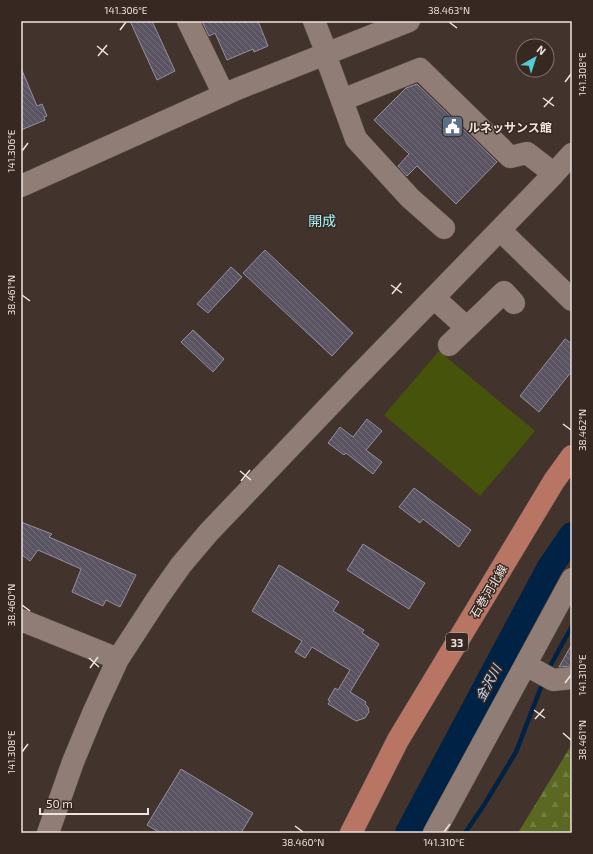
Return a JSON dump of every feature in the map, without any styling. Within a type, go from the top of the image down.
[{"type":"main road","name":"石巻河北線","points":[[351,833],[398,740],[554,481],[572,456]]},
{"type":"street","points":[[188,21],[224,95]]},
{"type":"street","points":[[314,21],[328,54],[329,65],[356,139],[410,198],[444,228]]},
{"type":"street","points":[[21,186],[224,95],[409,21]]},
{"type":"street","points":[[342,100],[420,69],[510,157],[527,153],[544,166],[565,167]]},
{"type":"street","points":[[48,833],[73,762],[118,659],[157,599],[181,566],[209,532],[434,298],[500,230],[565,167]]},
{"type":"street","points":[[500,230],[572,300]]},
{"type":"street","points":[[449,345],[504,292],[514,303]]},
{"type":"street","points":[[434,298],[466,327]]},
{"type":"street","points":[[434,833],[547,673],[572,579]]},
{"type":"street","points":[[21,620],[118,659]]},
{"type":"green space","points":[[439,351],[535,431],[480,496],[384,415]]},
{"type":"green space","points":[[572,744],[572,833],[518,833]]},
{"type":"building","points":[[130,21],[152,21],[175,71],[157,80]]},
{"type":"building","points":[[202,21],[258,21],[268,46],[254,52],[253,49],[227,60],[215,33],[209,36]]},
{"type":"building","points":[[21,68],[37,106],[42,104],[47,116],[44,117],[45,120],[21,130]]},
{"type":"building","points":[[417,84],[497,162],[456,204],[417,166],[407,176],[398,166],[409,154],[374,120],[406,88]]},
{"type":"building","points":[[265,250],[353,333],[332,356],[243,273]]},
{"type":"building","points":[[231,267],[242,277],[208,313],[197,304]]},
{"type":"building","points":[[193,330],[224,359],[213,372],[181,342]]},
{"type":"building","points":[[565,339],[572,344],[572,371],[539,412],[520,396]]},
{"type":"building","points":[[367,419],[382,431],[366,450],[382,462],[373,474],[346,453],[344,455],[328,443],[340,427],[353,437]]},
{"type":"building","points":[[414,488],[471,530],[459,547],[423,519],[420,523],[399,507]]},
{"type":"building","points":[[21,522],[52,534],[49,537],[136,575],[120,607],[106,600],[103,606],[72,592],[81,569],[38,550],[30,561],[21,554]]},
{"type":"building","points":[[363,544],[425,583],[409,609],[347,570]]},
{"type":"building","points":[[279,565],[339,602],[333,611],[364,630],[362,633],[379,644],[350,692],[366,702],[365,704],[368,707],[369,712],[365,718],[356,721],[328,704],[330,701],[328,700],[335,688],[338,690],[350,670],[312,647],[305,658],[295,652],[302,641],[252,611]]},
{"type":"building","points":[[572,644],[572,666],[559,667]]},
{"type":"building","points":[[181,769],[253,813],[241,833],[160,833],[147,825]]},
{"type":"waterway","name":"金沢川","points":[[408,833],[550,567],[572,535]]},
{"type":"waterway","points":[[548,670],[572,626]]},
{"type":"waterway","points":[[465,833],[516,752],[543,682]]},
{"type":"place","name":"ルネッサンス館","points":[[452,127]]},
{"type":"district","name":"開成","points":[[322,220]]}]
